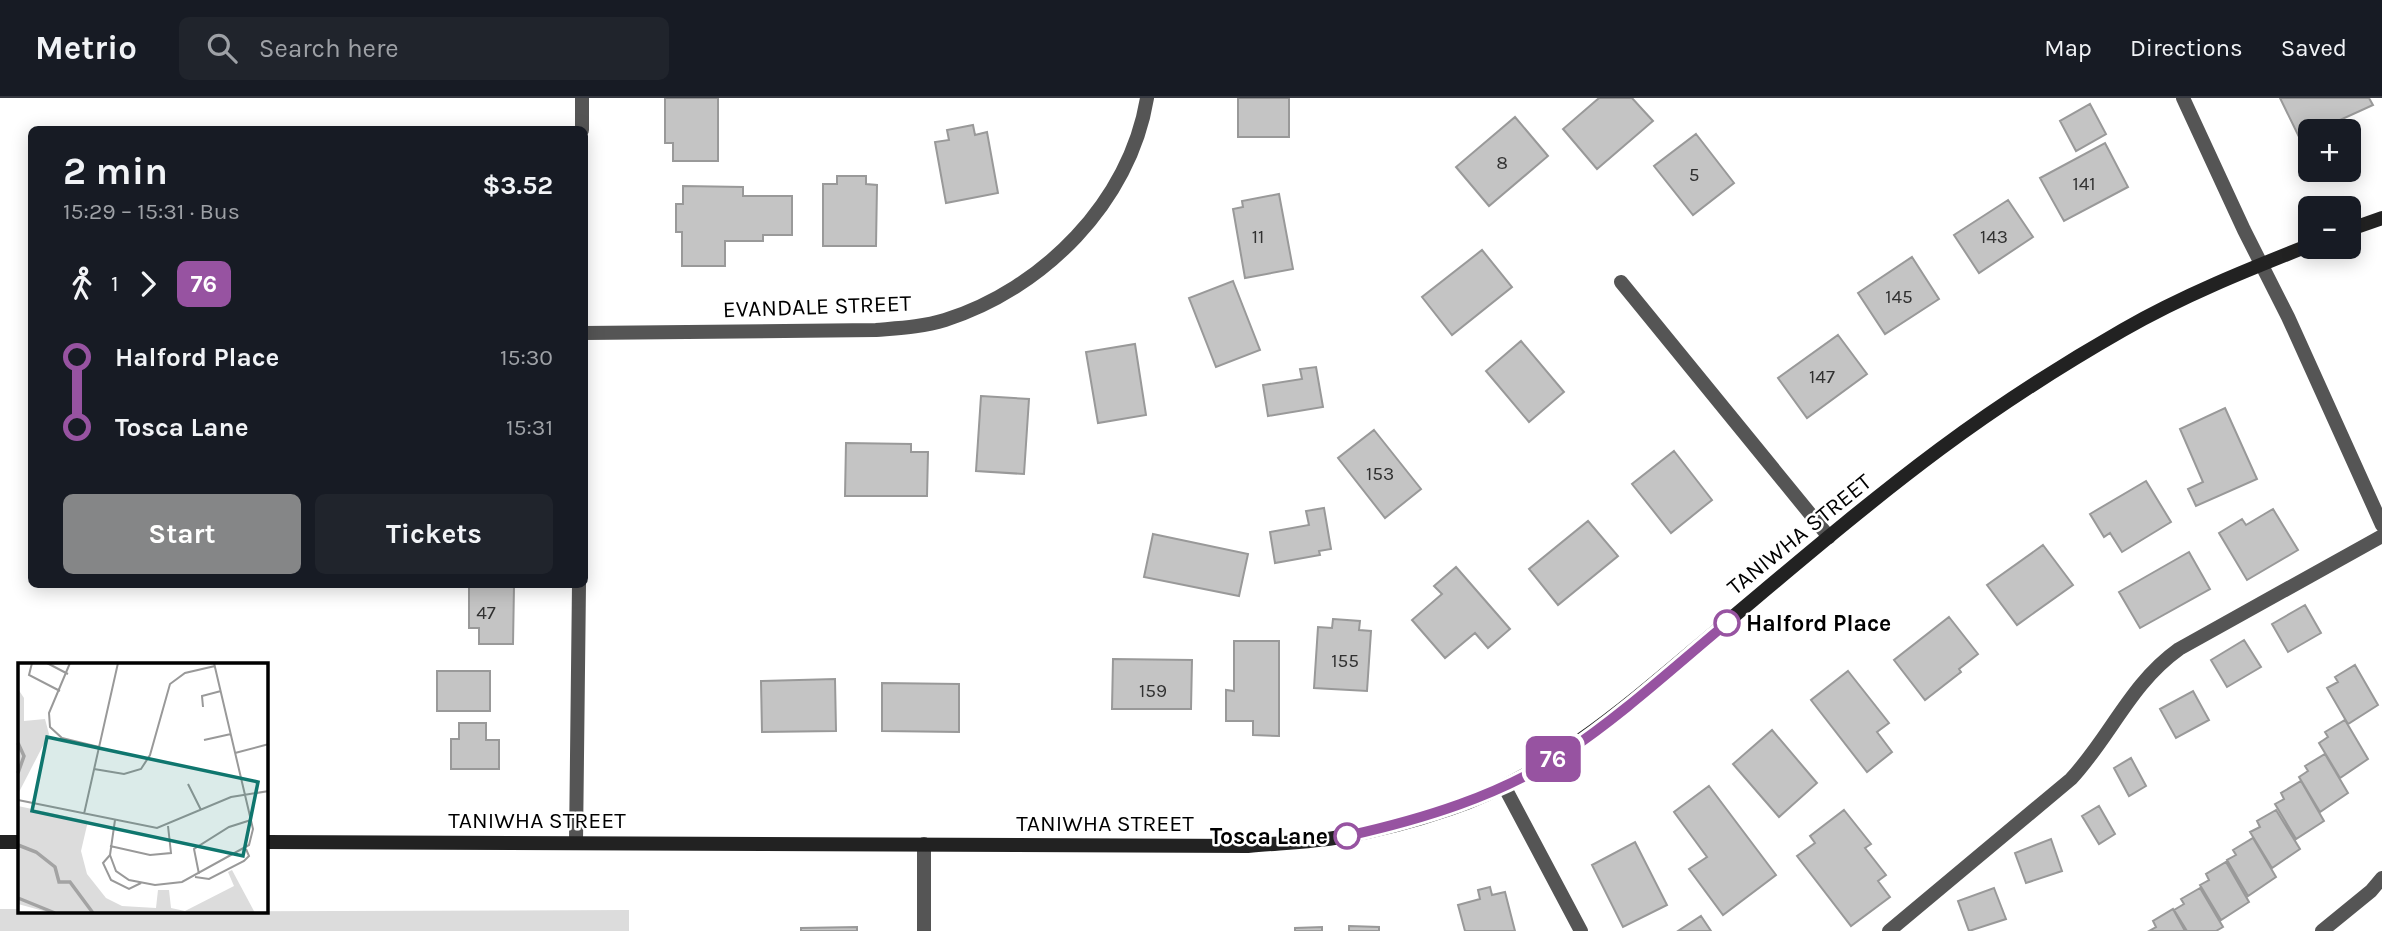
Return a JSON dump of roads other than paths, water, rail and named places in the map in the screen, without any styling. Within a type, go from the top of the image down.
[{"type":"main road","points":[[2361,225],[2382,218]]},
{"type":"main road","name":"TANIWHA STREET","points":[[268,842],[1248,846],[1340,837],[1397,825],[1452,808],[1504,786],[1563,754],[1615,716],[1829,537],[1939,450],[2123,330],[2261,264],[2298,250]]},
{"type":"main road","points":[[0,842],[18,842]]},
{"type":"street","points":[[582,98],[582,126]]},
{"type":"street","name":"EVANDALE STREET","points":[[588,333],[902,328],[944,320],[988,303],[1054,260],[1086,226],[1124,169],[1142,127],[1147,98]]},
{"type":"street","points":[[2183,98],[2293,329],[2382,525]]},
{"type":"street","points":[[1621,282],[1829,537]]},
{"type":"street","points":[[1889,931],[2071,779],[2087,762],[2142,682],[2164,660],[2179,649],[2382,536]]},
{"type":"street","points":[[576,843],[579,588]]},
{"type":"street","points":[[1504,786],[1581,931]]},
{"type":"street","points":[[924,844],[924,931]]},
{"type":"street","points":[[2322,931],[2371,891],[2382,878]]},
{"type":"place","name":"Halford Place","points":[[1727,623]]},
{"type":"place","name":"Tosca Lane","points":[[1347,836]]}]
